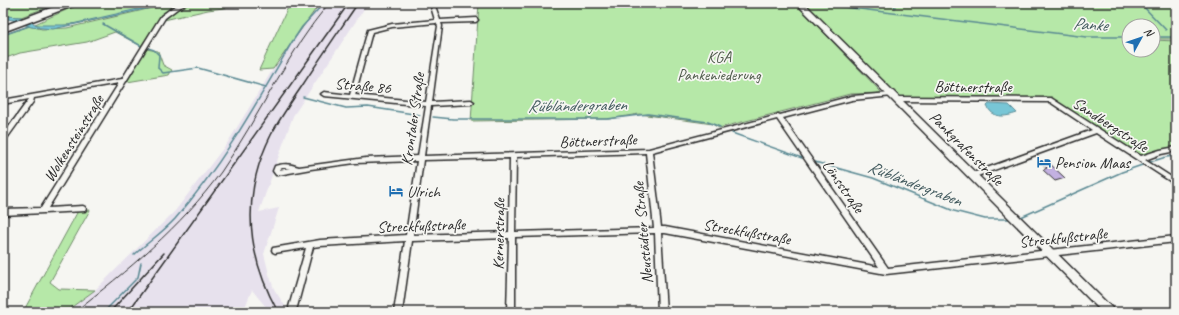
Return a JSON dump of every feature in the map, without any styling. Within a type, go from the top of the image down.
[{"type":"highway","points":[[3,30],[62,3]]},
{"type":"highway","points":[[3,26],[22,21],[72,3]]},
{"type":"main road","name":"Pankgrafenstraße","points":[[802,4],[893,97],[1109,312]]},
{"type":"street","points":[[3,102],[124,80],[163,18],[175,8],[186,3]]},
{"type":"street","points":[[432,3],[440,22]]},
{"type":"street","points":[[352,96],[370,31],[378,28],[405,24],[476,20]]},
{"type":"street","name":"Krontaler Straße","points":[[398,312],[440,22]]},
{"type":"street","name":"Wolkensteinstraße","points":[[43,210],[124,80]]},
{"type":"street","name":"Straße 86","points":[[324,94],[428,104],[472,102]]},
{"type":"street","points":[[3,139],[31,101],[32,97]]},
{"type":"street","name":"Böttnerstraße","points":[[299,169],[366,160],[649,151],[778,116],[852,98],[893,97],[1051,100]]},
{"type":"street","name":"Sandbergstraße","points":[[1051,100],[1176,183]]},
{"type":"street","name":"Lönsstraße","points":[[778,116],[886,271]]},
{"type":"street","points":[[972,176],[1097,130]]},
{"type":"street","points":[[1140,159],[1160,152],[1176,149]]},
{"type":"street","name":"Neustädter Straße","points":[[649,151],[658,230],[662,312]]},
{"type":"street","name":"Kernerstraße","points":[[510,312],[513,156]]},
{"type":"street","points":[[3,212],[82,209]]},
{"type":"street","name":"Streckfußstraße","points":[[275,250],[310,244],[409,238],[512,236],[658,230],[678,232],[886,271],[1176,238]]},
{"type":"street","points":[[293,307],[310,244]]},
{"type":"shaded area","points":[[320,3],[368,3],[293,116],[259,212],[279,208],[264,254],[274,289],[289,312],[270,312],[252,290],[243,312],[65,312],[95,290],[175,211],[228,142],[273,69]]},
{"type":"green space","points":[[3,3],[58,3],[21,17],[3,16]]},
{"type":"green space","points":[[91,3],[164,3],[97,20],[60,26],[35,24],[75,6]]},
{"type":"green space","points":[[173,3],[183,3],[161,17],[141,46],[115,32],[87,42],[20,53],[3,59],[3,35],[29,26],[42,29],[67,28]]},
{"type":"green space","points":[[190,3],[244,3],[239,6],[208,10],[164,20],[175,9]]},
{"type":"green space","points":[[290,3],[320,3],[273,69],[259,70]]},
{"type":"green space","name":"KGA Pankeniederung","points":[[479,3],[794,3],[882,93],[850,94],[719,128],[712,124],[639,114],[609,119],[471,121]]},
{"type":"green space","points":[[804,3],[1176,3],[1176,39],[1161,39],[1161,18],[1121,18],[1121,58],[1161,58],[1161,40],[1176,41],[1176,148],[1139,156],[1052,98],[895,96]]},
{"type":"green space","points":[[146,49],[158,51],[163,65],[172,70],[169,75],[127,82]]},
{"type":"green space","points":[[90,210],[50,282],[59,289],[95,290],[65,312],[23,312],[78,211]]},
{"type":"water","points":[[164,3],[173,3],[53,29],[31,27],[3,18],[3,16],[21,17],[37,25],[68,25]]},
{"type":"water","points":[[989,104],[1009,105],[1017,113],[1004,116],[996,115],[987,106]]},
{"type":"building","name":"Pension Maas","points":[[1047,161],[1065,178],[1055,181],[1043,170],[1047,168],[1041,163]]},
{"type":"waterway","points":[[266,87],[302,27],[324,3]]},
{"type":"waterway","name":"Panke","points":[[811,3],[1087,37],[1121,37]]},
{"type":"waterway","points":[[894,3],[895,8]]},
{"type":"waterway","points":[[1140,3],[1166,30]]},
{"type":"waterway","name":"Rübländergraben","points":[[103,24],[143,47]]},
{"type":"waterway","points":[[3,35],[29,26]]},
{"type":"waterway","name":"Panke","points":[[1161,37],[1176,37]]},
{"type":"waterway","name":"Rübländergraben","points":[[148,48],[154,50],[159,55],[158,68],[163,73],[198,68],[266,87]]},
{"type":"waterway","points":[[134,255],[175,219],[192,198],[224,155],[266,87]]},
{"type":"waterway","name":"Rübländergraben","points":[[303,97],[346,108],[368,107],[420,115]]},
{"type":"waterway","name":"Rübländergraben","points":[[433,117],[453,119],[607,119],[648,114],[708,122],[720,127]]},
{"type":"waterway","name":"Rübländergraben","points":[[732,133],[802,158]]},
{"type":"waterway","name":"Rübländergraben","points":[[1150,162],[1166,157],[1176,156]]},
{"type":"waterway","name":"Rübländergraben","points":[[815,162],[873,178],[954,211],[985,219],[1009,219]]},
{"type":"waterway","name":"Rübländergraben","points":[[1021,217],[1122,172],[1145,164]]},
{"type":"waterway","points":[[104,312],[138,277],[141,263]]},
{"type":"tram line","points":[[74,312],[114,281],[171,230],[205,192],[235,151],[299,44],[329,3]]},
{"type":"railway","points":[[128,312],[349,3]]},
{"type":"railway","points":[[278,312],[267,290],[259,268],[254,246],[251,224],[255,180],[261,157],[278,122],[358,3]]},
{"type":"railway","points":[[110,312],[164,253]]},
{"type":"place","name":"Pension Maas","points":[[1044,162]]},
{"type":"place","name":"Ulrich","points":[[396,191]]}]
